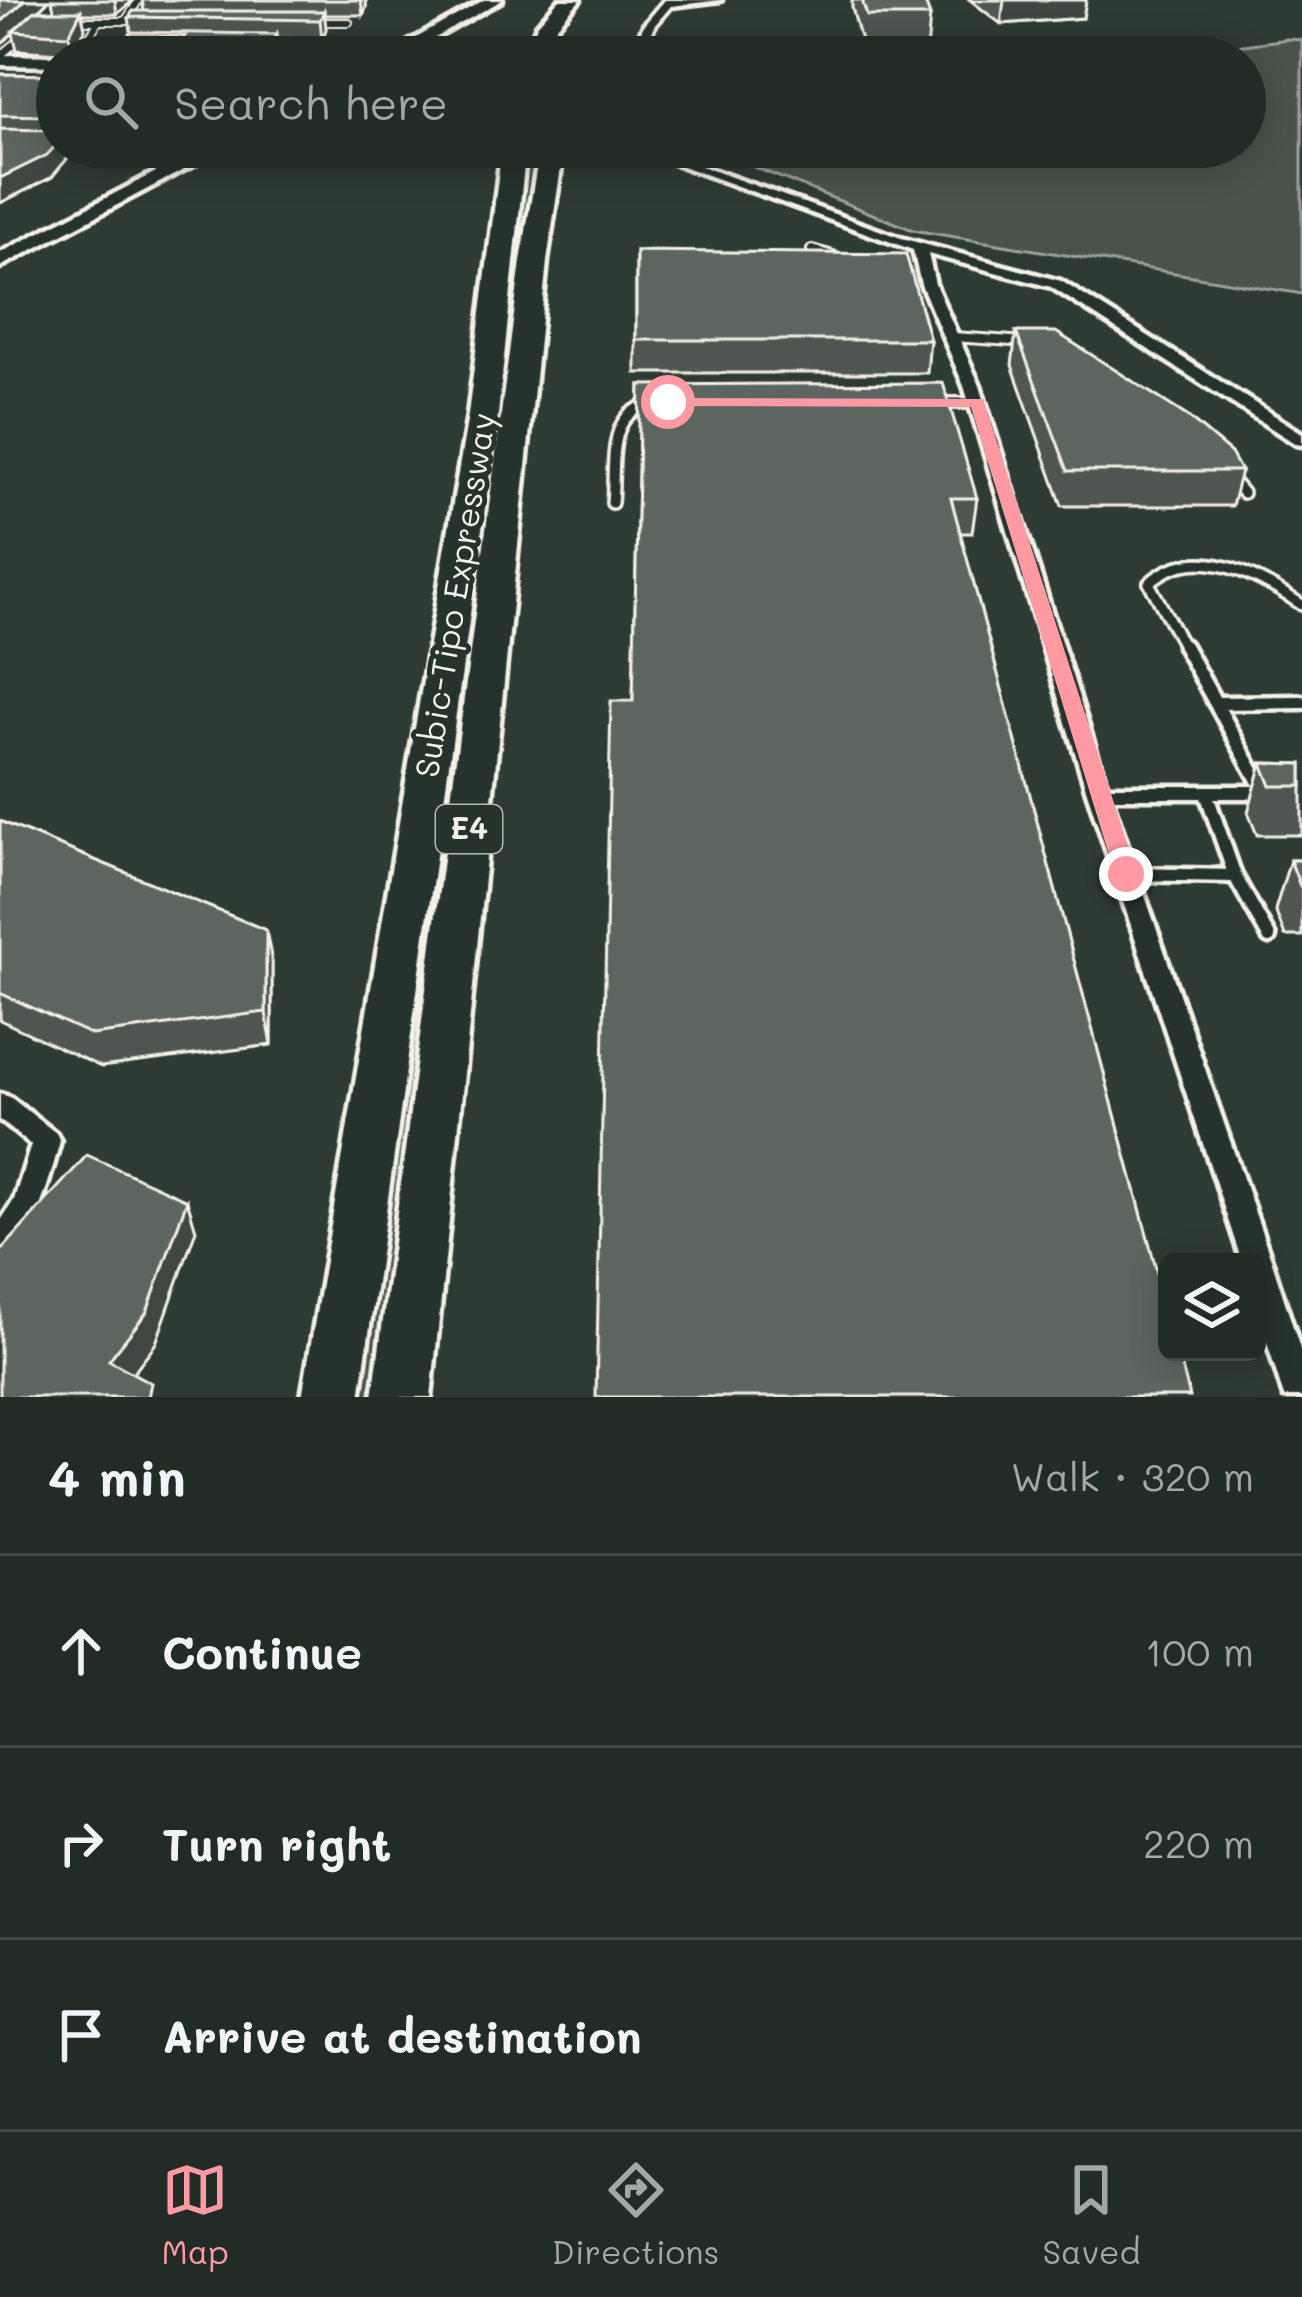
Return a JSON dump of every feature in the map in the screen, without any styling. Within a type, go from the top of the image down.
[{"type":"highway","points":[[543,36],[570,0]]},
{"type":"highway","points":[[570,36],[593,3]]},
{"type":"highway","name":"Subic-Tipo Expressway","points":[[332,1397],[483,415],[511,168]]},
{"type":"highway","name":"Subic-Tipo Expressway","points":[[402,1397],[534,261],[549,168]]},
{"type":"street","points":[[429,36],[495,0]]},
{"type":"street","points":[[645,36],[668,2],[716,0]]},
{"type":"street","points":[[0,61],[36,64]]},
{"type":"street","points":[[0,261],[178,168]]},
{"type":"street","points":[[694,168],[920,249],[1056,284],[1302,440]]},
{"type":"street","points":[[920,249],[921,282],[952,337],[977,403],[1098,792],[1254,1253]]},
{"type":"street","points":[[0,1105],[46,1142],[27,1204],[0,1247]]},
{"type":"street","points":[[1266,1291],[1300,1397]]},
{"type":"lane","points":[[125,21],[138,1],[160,2]]},
{"type":"lane","points":[[89,36],[99,21]]},
{"type":"lane","points":[[60,22],[147,21]]},
{"type":"lane","points":[[0,61],[40,22]]},
{"type":"lane","points":[[308,22],[349,22]]},
{"type":"lane","points":[[812,250],[850,261]]},
{"type":"lane","points":[[952,337],[1038,346]]},
{"type":"lane","points":[[612,503],[620,420],[632,407],[668,402]]},
{"type":"lane","points":[[930,403],[977,403]]},
{"type":"lane","points":[[1220,467],[1243,493]]},
{"type":"lane","points":[[1265,792],[1219,703],[1149,590],[1152,577],[1186,566],[1241,570],[1302,605]]},
{"type":"lane","points":[[1219,703],[1302,702]]},
{"type":"lane","points":[[1098,792],[1283,792]]},
{"type":"lane","points":[[1206,793],[1235,876],[1269,937]]},
{"type":"lane","points":[[1126,874],[1235,876]]},
{"type":"shaded area","points":[[1302,40],[1302,294],[913,230],[756,168],[1266,168],[1266,42]]},
{"type":"shaded area","points":[[523,168],[534,168],[377,1397],[355,1397],[502,354]]},
{"type":"building","points":[[0,0],[25,0],[0,23]]},
{"type":"building","points":[[862,0],[924,0],[930,16],[867,16]]},
{"type":"building","points":[[35,11],[81,11],[69,35],[13,31]]},
{"type":"building","points":[[133,11],[324,11],[320,20],[129,17]]},
{"type":"building","points":[[132,32],[277,34],[276,36],[128,36]]},
{"type":"building","points":[[0,74],[36,75],[36,116],[0,115]]},
{"type":"building","points":[[0,129],[36,130],[36,160],[0,178]]},
{"type":"building","points":[[636,251],[906,254],[930,340],[636,340]]},
{"type":"building","points":[[1016,332],[1056,332],[1187,416],[1231,453],[1241,471],[1068,471]]},
{"type":"building","points":[[943,383],[977,498],[951,498],[1158,1276],[1158,1361],[1180,1361],[1190,1397],[596,1397],[611,701],[633,701],[640,385]]},
{"type":"building","points":[[1262,763],[1302,764],[1302,786],[1271,786]]},
{"type":"building","points":[[0,821],[266,930],[266,1012],[92,1035],[0,993]]},
{"type":"building","points":[[1290,860],[1302,860],[1302,886],[1300,886]]},
{"type":"building","points":[[87,1155],[187,1200],[147,1312],[109,1360],[151,1383],[148,1397],[0,1397],[0,1252]]},
{"type":"route","points":[[668,402],[977,403],[1126,874]]}]
